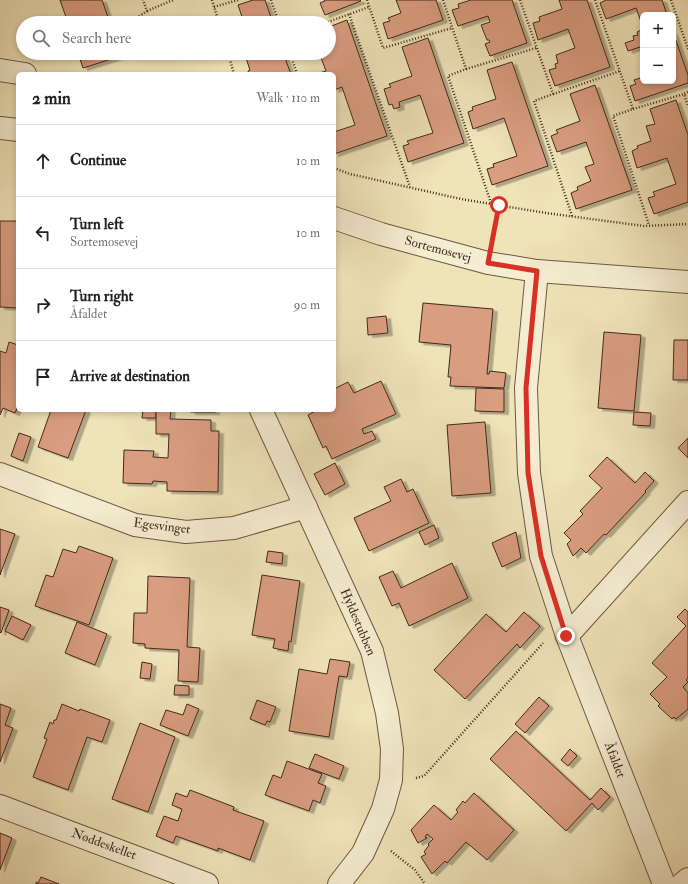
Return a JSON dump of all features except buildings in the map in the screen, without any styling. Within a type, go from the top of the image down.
[{"type":"street","points":[[0,70],[16,73]]},
{"type":"street","points":[[0,128],[16,130]]},
{"type":"street","name":"Sortemosevej","points":[[336,219],[381,234],[488,263],[537,271],[688,282]]},
{"type":"street","name":"Åfaldet","points":[[537,271],[526,388],[528,473],[541,556],[564,629],[664,884]]},
{"type":"street","name":"Hyldestubben","points":[[262,412],[372,651],[387,713],[392,749],[391,780],[381,815],[363,853],[339,884]]},
{"type":"street","name":"Egesvinget","points":[[0,474],[135,525],[186,532],[234,528],[306,507]]},
{"type":"street","points":[[564,629],[688,502]]},
{"type":"street","name":"Nøddeskellet","points":[[0,806],[207,884]]},
{"type":"street","points":[[682,884],[688,879]]},
{"type":"path","points":[[143,0],[146,11]]},
{"type":"path","points":[[139,16],[146,11],[174,0]]},
{"type":"path","points":[[212,0],[217,16]]},
{"type":"path","points":[[214,7],[238,0]]},
{"type":"path","points":[[271,0],[277,16]]},
{"type":"path","points":[[367,0],[383,48],[452,28]]},
{"type":"path","points":[[443,0],[466,69]]},
{"type":"path","points":[[520,0],[553,94]]},
{"type":"path","points":[[595,0],[633,109]]},
{"type":"path","points":[[671,0],[688,49]]},
{"type":"path","points":[[336,19],[369,7]]},
{"type":"path","points":[[349,14],[410,187]]},
{"type":"path","points":[[491,204],[448,76],[466,69],[536,48]]},
{"type":"path","points":[[230,60],[233,72]]},
{"type":"path","points":[[292,60],[296,72]]},
{"type":"path","points":[[572,216],[534,101],[620,71]]},
{"type":"path","points":[[649,226],[613,116],[688,92]]},
{"type":"path","points":[[684,94],[688,106]]},
{"type":"path","points":[[336,169],[350,174],[491,204],[649,226],[688,224]]},
{"type":"path","points":[[488,263],[499,205]]},
{"type":"path","points":[[413,779],[424,776],[564,629]]},
{"type":"path","points":[[371,836],[415,870],[425,884]]},
{"type":"route","points":[[499,205],[488,263],[537,271],[526,388],[528,473],[541,556],[566,636]]}]
